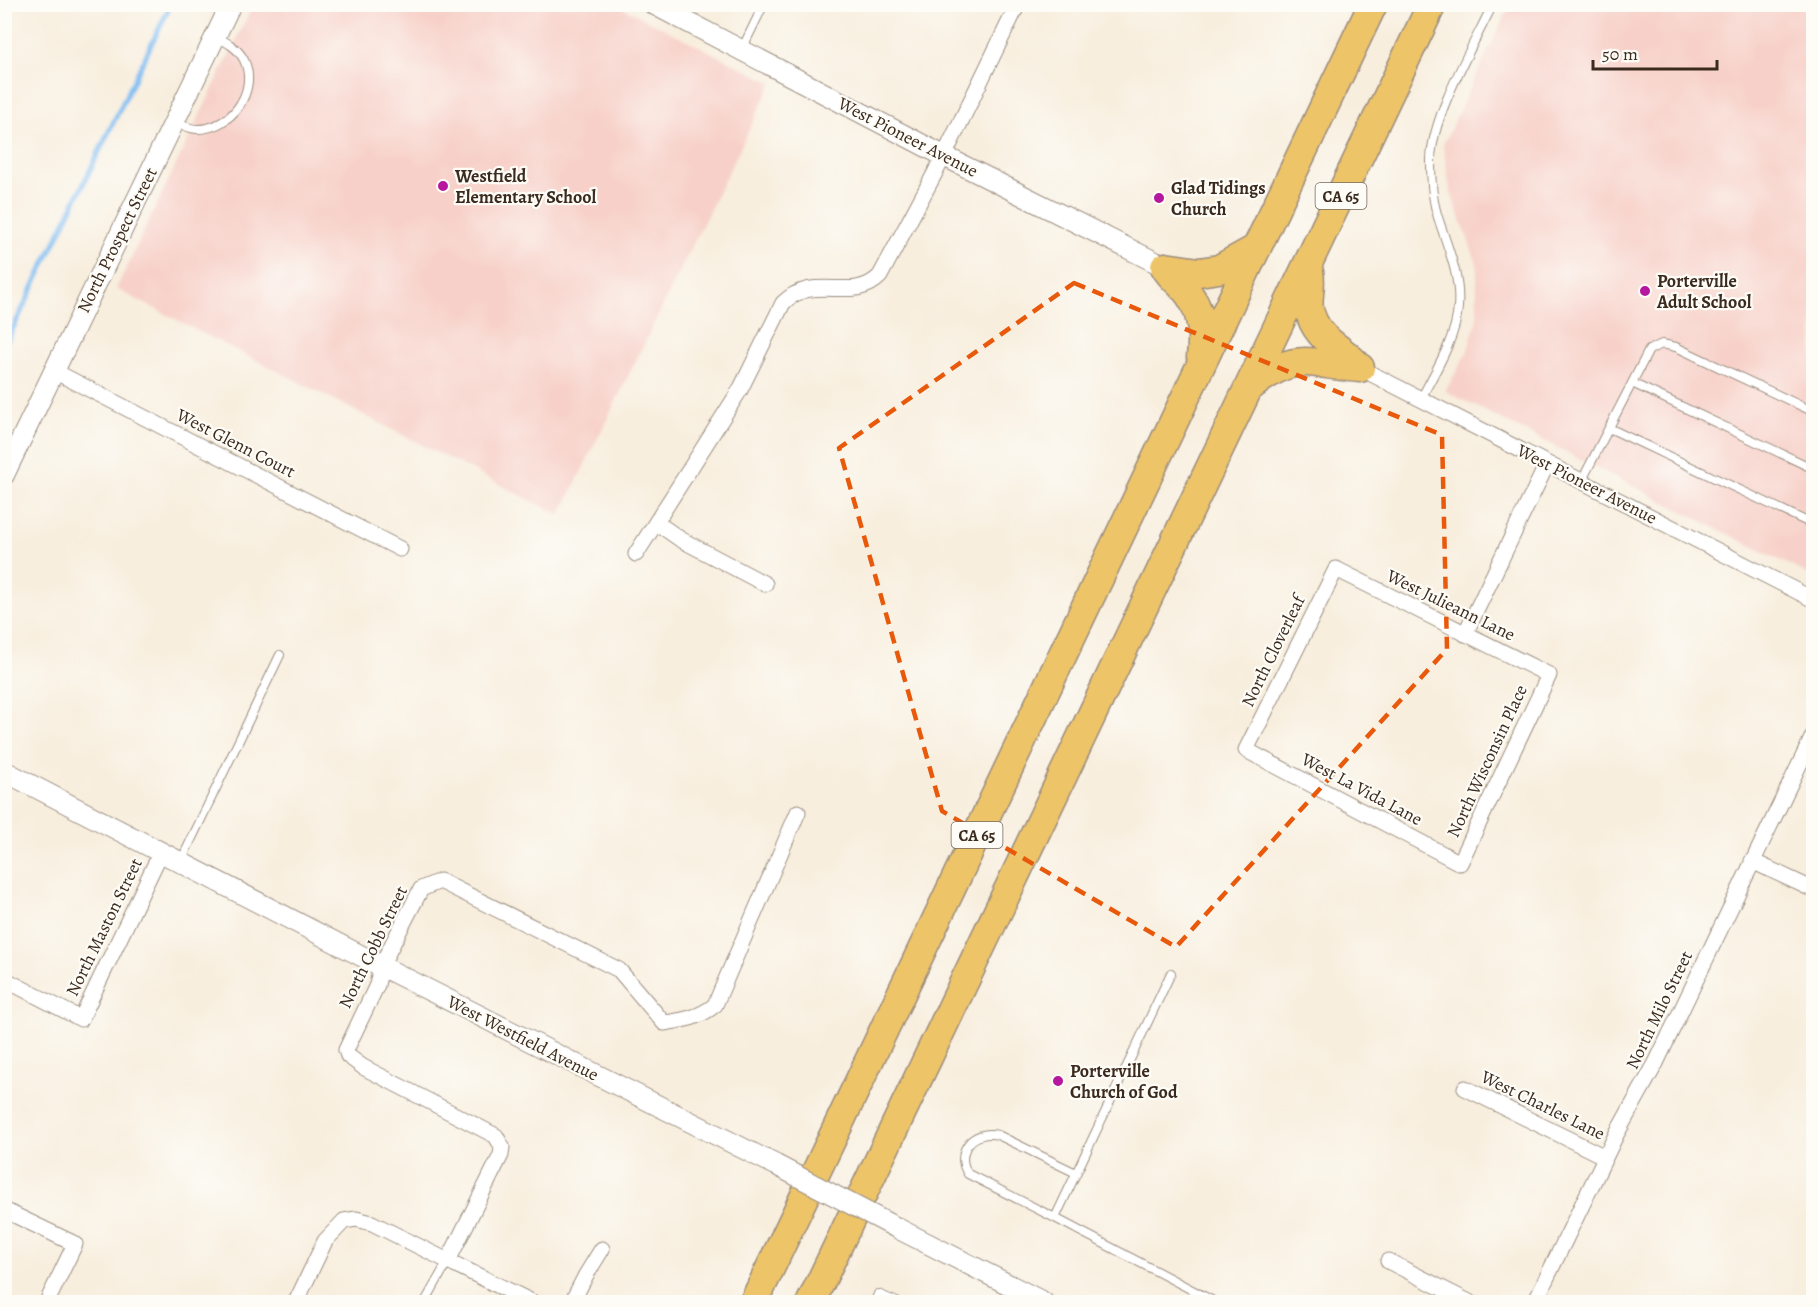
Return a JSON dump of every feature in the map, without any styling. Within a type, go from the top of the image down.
[{"type":"highway","name":"CA 65","points":[[754,1302],[1373,4]]},
{"type":"highway","name":"CA 65","points":[[811,1302],[1432,4]]},
{"type":"highway","points":[[1165,267],[1198,272],[1219,269],[1257,248]]},
{"type":"highway","points":[[1307,266],[1311,280],[1309,307],[1316,328],[1329,344],[1350,357],[1360,368]]},
{"type":"highway","points":[[1165,267],[1171,277],[1190,295],[1197,308],[1203,340],[1200,368]]},
{"type":"highway","points":[[1250,387],[1275,369],[1289,363],[1315,361],[1360,368]]},
{"type":"street","name":"North Prospect Street","points":[[4,475],[231,4]]},
{"type":"street","name":"West Pioneer Avenue","points":[[653,4],[944,156],[1165,267]]},
{"type":"street","points":[[636,555],[740,390],[783,303],[793,294],[806,289],[860,288],[873,284],[880,276],[944,156],[1018,4]]},
{"type":"street","name":"West Pioneer Avenue","points":[[1360,368],[1813,598]]},
{"type":"street","name":"West Glenn Court","points":[[54,371],[400,549]]},
{"type":"street","points":[[1465,633],[1547,464]]},
{"type":"street","points":[[657,523],[680,539],[765,584]]},
{"type":"street","name":"West Julieann Lane","points":[[1336,569],[1549,675]]},
{"type":"street","name":"North Cloverleaf","points":[[1246,750],[1336,569]]},
{"type":"street","name":"North Wisconsin Place","points":[[1460,863],[1549,675]]},
{"type":"street","name":"North Milo Street","points":[[1535,1302],[1629,1109],[1656,1063],[1814,734]]},
{"type":"street","name":"West La Vida Lane","points":[[1246,750],[1460,863]]},
{"type":"street","name":"West Westfield Avenue","points":[[4,771],[381,966],[1043,1302]]},
{"type":"street","name":"North Cobb Street","points":[[448,1261],[501,1155],[500,1141],[488,1132],[363,1067],[348,1056],[346,1050],[377,984],[381,966],[421,889],[440,881],[619,970],[664,1023],[692,1019],[715,1005],[798,812]]},
{"type":"street","name":"North Maston Street","points":[[4,979],[81,1019],[161,852]]},
{"type":"street","points":[[1752,861],[1814,890]]},
{"type":"street","name":"West Charles Lane","points":[[1465,1088],[1605,1157]]},
{"type":"street","points":[[4,1210],[75,1244],[47,1302]]},
{"type":"street","points":[[296,1302],[325,1241],[344,1221],[356,1219],[372,1223],[532,1302]]},
{"type":"street","points":[[573,1302],[602,1249]]},
{"type":"street","points":[[1388,1261],[1469,1302]]},
{"type":"lane","points":[[741,50],[764,4]]},
{"type":"lane","points":[[1421,399],[1446,349],[1458,307],[1458,289],[1451,257],[1433,195],[1431,159],[1433,143],[1445,105],[1493,4]]},
{"type":"lane","points":[[174,123],[196,130],[211,127],[224,122],[234,114],[241,103],[248,82],[243,58],[230,44],[215,37]]},
{"type":"lane","points":[[1581,482],[1649,350],[1662,344],[1676,347],[1814,412]]},
{"type":"lane","points":[[1632,383],[1814,469]]},
{"type":"lane","points":[[1609,428],[1814,525]]},
{"type":"lane","points":[[180,862],[280,655]]},
{"type":"lane","points":[[1055,1218],[1171,973]]},
{"type":"lane","points":[[1076,1173],[998,1135],[988,1133],[980,1134],[973,1139],[964,1153],[963,1162],[969,1174],[1215,1302]]},
{"type":"lane","points":[[425,1302],[448,1261]]},
{"type":"lane","points":[[875,1302],[878,1294],[897,1302]]},
{"type":"highlighted area","points":[[1074,283],[1442,435],[1447,649],[1176,947],[942,811],[839,448]]},
{"type":"shaded area","name":"Westfield Elementary School","points":[[253,5],[617,5],[772,83],[560,515],[116,289]]},
{"type":"shaded area","name":"Porterville Adult School","points":[[1510,5],[1813,5],[1813,577],[1445,391],[1467,353],[1477,318],[1477,264],[1450,190],[1443,145]]},
{"type":"waterway","points":[[4,347],[171,4]]},
{"type":"place","name":"Westfield Elementary School","points":[[443,186]]},
{"type":"place","name":"Glad Tidings Church","points":[[1159,198]]},
{"type":"place","name":"Porterville Adult School","points":[[1645,291]]},
{"type":"place","name":"Porterville Church of God","points":[[1058,1081]]}]
